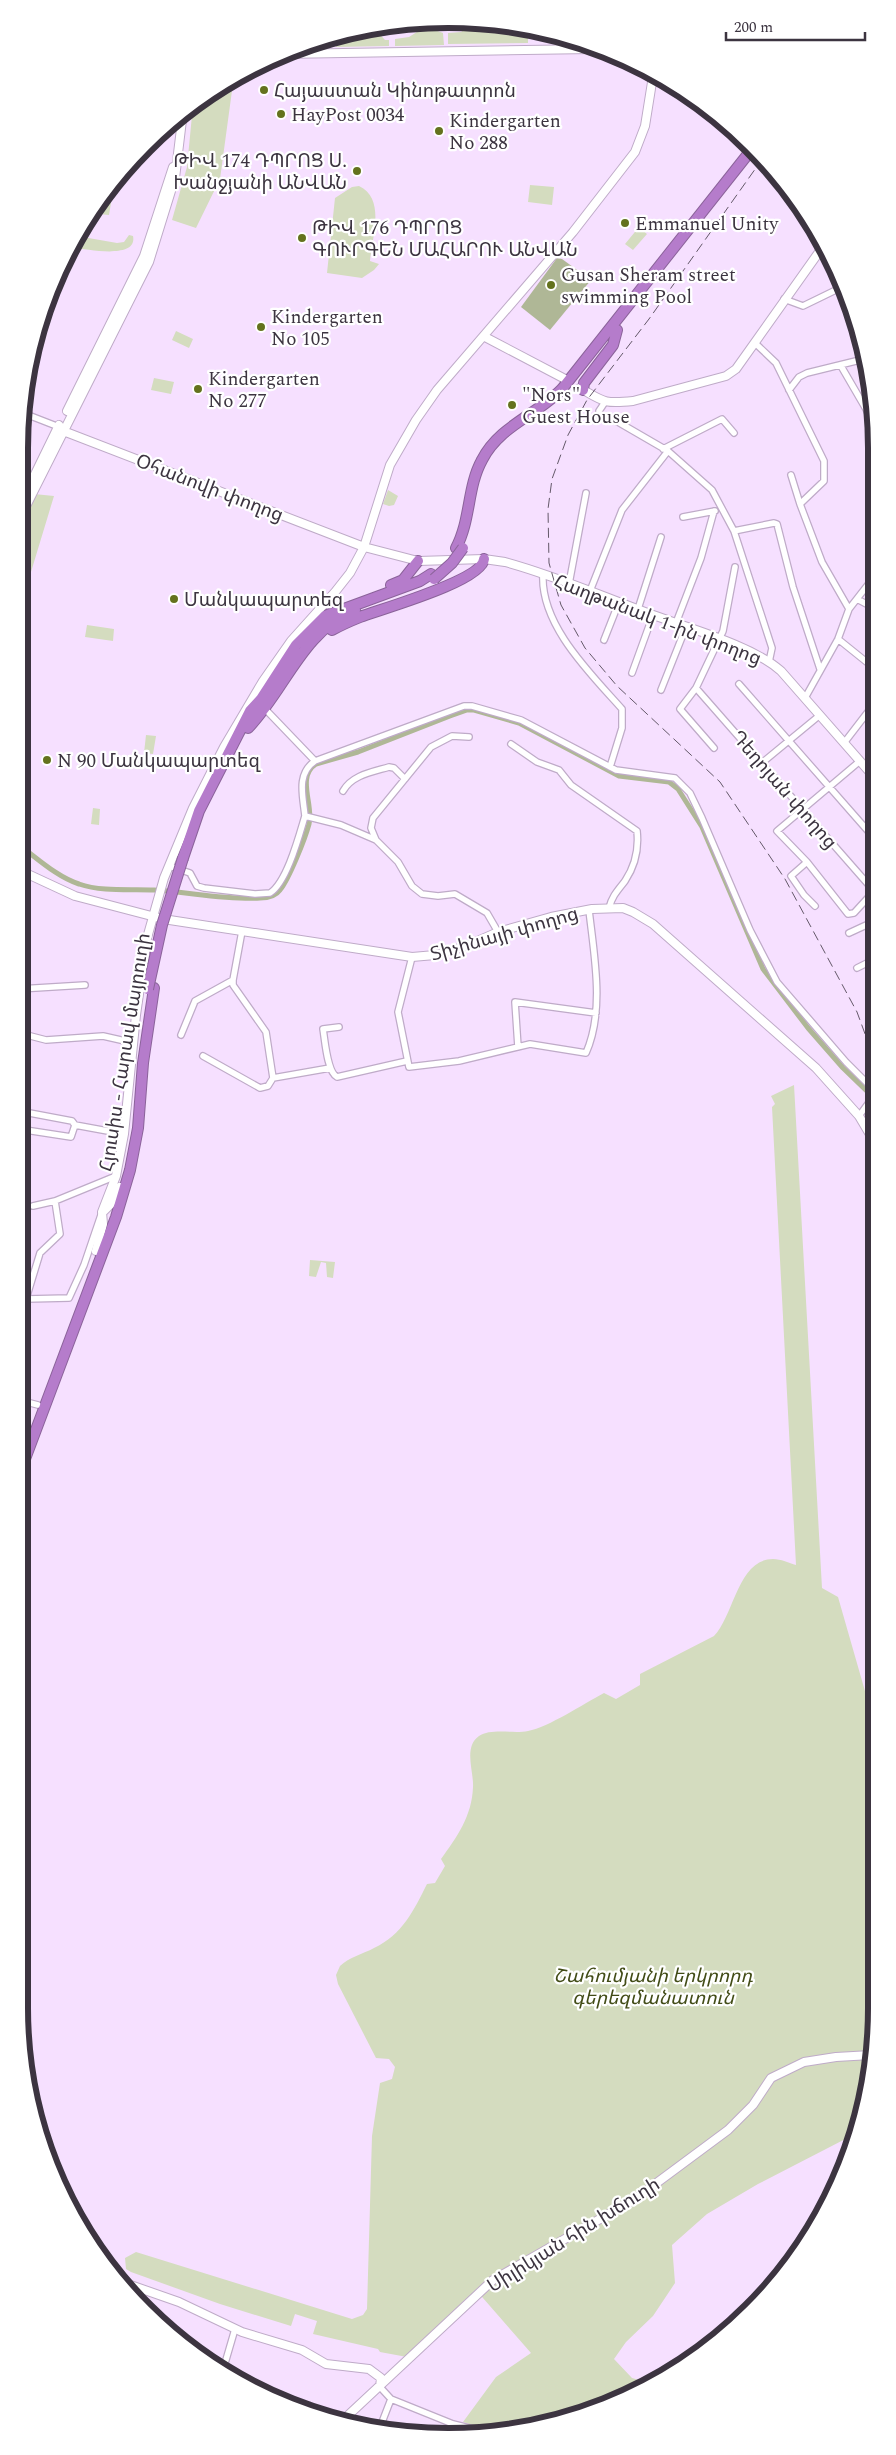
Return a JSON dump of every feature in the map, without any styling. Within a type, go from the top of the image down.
[{"type":"highway","name":"Հյուսիս - Հարավ մայրուղի","points":[[459,548],[475,476],[491,446],[508,429],[551,401],[562,389],[748,154]]},
{"type":"highway","name":"Հյուսիս - Հարավ մայրուղի","points":[[248,728],[265,711],[308,645],[324,628],[348,613],[398,596],[433,576],[459,548],[471,527],[484,470],[496,448],[515,431],[557,402],[617,330],[752,159]]},
{"type":"highway","points":[[582,389],[584,383],[613,344],[617,330]]},
{"type":"highway","points":[[308,645],[332,630],[359,617],[447,586],[477,570],[483,564],[484,559]]},
{"type":"highway","points":[[325,616],[333,608],[398,583],[418,561]]},
{"type":"highway","name":"Հյուսիս - Հարավ մայրուղի","points":[[186,859],[199,811],[253,703],[261,699],[296,646],[325,616],[433,576]]},
{"type":"highway","name":"Հյուսիս - Հարավ մայրուղի","points":[[28,1433],[120,1187],[132,1130],[151,988],[162,926],[186,859],[248,728],[253,703]]},
{"type":"highway","name":"Հյուսիս - Հարավ մայրուղի","points":[[28,1451],[116,1217],[130,1170],[138,1128],[151,988]]},
{"type":"street","points":[[303,54],[580,49]]},
{"type":"street","points":[[28,1299],[69,1298],[84,1265],[116,1176],[124,1134],[147,938],[152,916],[169,866],[209,776],[291,641],[342,585],[364,546],[390,465],[408,432],[437,390],[486,337],[573,232],[635,152],[645,126],[652,81]]},
{"type":"street","points":[[28,494],[149,262],[175,178],[182,123]]},
{"type":"street","points":[[61,429],[144,256],[173,166],[177,127]]},
{"type":"street","points":[[582,389],[605,402],[633,401],[726,376],[744,360],[784,299],[819,251]]},
{"type":"street","points":[[784,299],[803,306],[837,289]]},
{"type":"street","points":[[486,337],[565,378]]},
{"type":"street","points":[[755,342],[776,363],[824,461],[824,481],[800,504]]},
{"type":"street","points":[[789,390],[799,376],[859,361]]},
{"type":"street","points":[[841,366],[867,412]]},
{"type":"street","points":[[605,402],[599,411],[600,416],[618,422],[666,450],[712,490],[734,531],[772,648],[769,662]]},
{"type":"street","name":"Օհանովի փողոց","points":[[29,415],[209,483],[372,549],[418,561],[484,559]]},
{"type":"street","points":[[590,591],[622,510],[666,450],[722,420],[734,433]]},
{"type":"street","points":[[791,475],[822,562],[849,609]]},
{"type":"street","points":[[569,584],[586,493]]},
{"type":"street","points":[[683,517],[723,510]]},
{"type":"street","points":[[676,623],[701,558],[714,511]]},
{"type":"street","points":[[734,531],[774,522],[777,524],[793,587],[820,669]]},
{"type":"street","points":[[638,608],[660,537]]},
{"type":"street","name":"Հաղթանակ 1-ին փողոց","points":[[484,559],[505,562],[543,574],[638,608],[769,662],[781,671],[868,770]]},
{"type":"street","points":[[714,748],[680,711],[696,688],[719,640],[728,610],[735,567]]},
{"type":"street","points":[[543,574],[542,585],[547,605],[566,640],[583,666],[622,709],[622,728],[610,767]]},
{"type":"street","points":[[805,698],[838,639],[849,609],[868,585]]},
{"type":"street","points":[[857,599],[868,605]]},
{"type":"street","points":[[604,640],[619,602]]},
{"type":"street","points":[[632,673],[654,615]]},
{"type":"street","points":[[661,690],[686,627]]},
{"type":"street","points":[[838,639],[868,663]]},
{"type":"street","points":[[739,684],[868,830]]},
{"type":"street","name":"Դեղոյան փողոց","points":[[696,688],[763,762],[868,884]]},
{"type":"street","points":[[169,866],[190,873],[197,886],[204,888],[255,894],[270,893],[281,880],[308,817],[302,782],[304,772],[315,761],[464,706],[521,720],[616,770],[669,776],[681,782],[702,818],[750,930],[777,982],[868,1085]]},
{"type":"street","points":[[268,712],[315,761]]},
{"type":"street","points":[[844,743],[868,712]]},
{"type":"street","points":[[763,762],[820,715]]},
{"type":"street","points":[[376,840],[371,828],[373,818],[431,747],[452,736],[470,737]]},
{"type":"street","points":[[511,744],[537,762],[559,770],[571,785],[637,831],[639,849],[626,879],[611,898],[609,908]]},
{"type":"street","points":[[860,761],[777,831],[808,862],[848,914],[854,912],[868,897]]},
{"type":"street","points":[[343,791],[348,783],[355,778],[389,767],[394,768],[405,779]]},
{"type":"street","points":[[308,817],[341,825],[376,840],[398,862],[412,886],[422,894],[438,896],[455,894],[487,913],[498,932]]},
{"type":"street","points":[[808,862],[791,876],[804,895],[815,906]]},
{"type":"street","name":"Տիչինայի փողոց","points":[[28,874],[75,896],[152,916],[412,957],[435,955],[466,946],[498,932],[551,917],[609,908],[633,912],[653,924],[816,1068],[860,1116],[868,1131]]},
{"type":"street","points":[[412,957],[398,1012],[409,1067],[459,1061],[530,1044],[586,1053],[593,1038],[596,1013],[595,964],[589,910]]},
{"type":"street","points":[[849,933],[868,924]]},
{"type":"street","points":[[203,1056],[260,1088],[268,1086],[273,1078],[266,1032],[233,985],[242,931]]},
{"type":"street","points":[[857,968],[868,962]]},
{"type":"street","points":[[181,1035],[195,1000],[233,980]]},
{"type":"street","points":[[28,989],[85,985]]},
{"type":"street","points":[[518,1047],[515,1002],[596,1013]]},
{"type":"street","points":[[340,1027],[323,1029],[333,1075],[345,1076],[407,1062]]},
{"type":"street","points":[[28,1035],[46,1040],[103,1036],[134,1043]]},
{"type":"street","points":[[273,1078],[330,1068]]},
{"type":"street","points":[[860,1116],[868,1104]]},
{"type":"street","points":[[28,1113],[72,1121],[75,1125],[124,1134]]},
{"type":"street","points":[[28,1130],[71,1137],[75,1125]]},
{"type":"street","points":[[34,1206],[55,1202],[116,1176]]},
{"type":"street","points":[[102,1212],[110,1205],[120,1187]]},
{"type":"street","points":[[28,1292],[40,1253],[60,1234],[55,1202]]},
{"type":"street","points":[[96,1251],[103,1224],[102,1212]]},
{"type":"street","points":[[28,1402],[38,1405]]},
{"type":"street","name":"Սիլիկյան հին խճուղի","points":[[349,2415],[380,2388],[493,2280],[635,2199],[728,2130],[753,2105],[771,2078],[804,2062],[836,2057],[866,2055]]},
{"type":"street","points":[[134,2286],[179,2302],[235,2329],[302,2350],[326,2364],[368,2369],[380,2378],[380,2388],[390,2399],[453,2424],[466,2427]]},
{"type":"street","points":[[225,2363],[235,2329]]},
{"type":"street","points":[[382,2422],[390,2399]]},
{"type":"green space","points":[[466,28],[503,31],[528,36],[528,43],[448,44],[448,33],[461,32]]},
{"type":"green space","points":[[420,30],[435,30],[443,33],[444,45],[395,46],[395,39],[409,37]]},
{"type":"green space","points":[[379,34],[385,40],[389,40],[389,46],[336,47],[336,43]]},
{"type":"green space","points":[[232,87],[220,179],[196,228],[172,220],[187,167],[192,114]]},
{"type":"green space","points":[[530,185],[554,187],[552,205],[528,202]]},
{"type":"green space","points":[[359,186],[367,192],[375,209],[375,230],[370,261],[379,264],[362,278],[327,273],[335,198],[352,187]]},
{"type":"green space","points":[[110,197],[112,197],[109,215],[99,214]]},
{"type":"green space","points":[[639,227],[647,234],[633,250],[625,244]]},
{"type":"green space","points":[[129,235],[133,236],[132,243],[128,248],[120,251],[78,248],[84,237],[117,243],[124,242]]},
{"type":"green space","points":[[176,331],[193,339],[189,348],[172,340]]},
{"type":"green space","points":[[154,378],[174,382],[171,394],[151,390]]},
{"type":"green space","points":[[388,490],[398,496],[394,505],[383,504]]},
{"type":"green space","points":[[34,494],[54,496],[28,582],[28,507]]},
{"type":"green space","points":[[28,608],[31,609],[28,619]]},
{"type":"green space","points":[[87,625],[114,629],[113,641],[85,637]]},
{"type":"green space","points":[[146,735],[156,736],[153,754],[144,753]]},
{"type":"green space","points":[[93,808],[100,809],[99,825],[91,824]]},
{"type":"green space","name":"Շահումյանի երկրորդ գերեզմանատուն","points":[[794,1085],[822,1588],[838,1597],[868,1702],[868,2035],[860,2089],[847,2138],[758,2184],[707,2214],[672,2245],[675,2283],[653,2316],[626,2342],[614,2359],[632,2378],[641,2380],[609,2395],[557,2413],[503,2424],[478,2427],[463,2422],[496,2377],[531,2353],[476,2290],[407,2357],[380,2352],[378,2349],[313,2334],[317,2321],[295,2314],[291,2326],[220,2304],[131,2272],[126,2269],[125,2258],[136,2252],[352,2319],[363,2315],[367,2309],[372,2136],[380,2083],[392,2079],[395,2067],[389,2059],[376,2058],[338,1984],[336,1975],[340,1966],[352,1958],[384,1943],[406,1921],[427,1884],[435,1883],[445,1866],[441,1859],[463,1826],[470,1807],[473,1781],[470,1753],[471,1746],[479,1736],[490,1732],[522,1732],[536,1729],[604,1693],[616,1699],[640,1685],[640,1674],[714,1636],[721,1627],[744,1578],[761,1561],[782,1560],[796,1565],[772,1107],[775,1104],[771,1096]]},
{"type":"green space","points":[[310,1260],[335,1262],[333,1278],[327,1277],[326,1263],[321,1262],[316,1277],[309,1276]]},
{"type":"shaded area","points":[[557,258],[562,259],[591,280],[550,330],[521,307]]},
{"type":"waterway","points":[[28,852],[63,877],[88,887],[154,890],[234,898],[273,896],[284,885],[309,824],[310,816],[306,784],[307,776],[316,764],[358,752],[467,710],[474,710],[519,723],[619,776],[669,782],[678,789],[702,827],[763,969],[808,1028],[843,1068],[868,1092]]},
{"type":"railway","points":[[758,165],[649,319],[587,400],[568,435],[552,479],[548,509],[549,563],[561,605],[585,648],[617,686],[720,782],[785,879],[857,1012],[868,1042]]},
{"type":"place","name":"Հայաստան Կինոթատրոն","points":[[264,90]]},
{"type":"place","name":"HayPost 0034","points":[[281,114]]},
{"type":"place","name":"Kindergarten No 288","points":[[439,131]]},
{"type":"place","name":"ԹԻՎ 174 ԴՊՐՈՑ Ս. Խանջյանի ԱՆՎԱՆ","points":[[357,171]]},
{"type":"place","name":"Emmanuel Unity","points":[[625,223]]},
{"type":"place","name":"ԹԻՎ 176 ԴՊՐՈՑ ԳՈՒՐԳԵՆ ՄԱՀԱՐՈՒ ԱՆՎԱՆ","points":[[302,238]]},
{"type":"place","name":"Gusan Sheram street swimming Pool","points":[[551,285]]},
{"type":"place","name":"Kindergarten No 105","points":[[261,327]]},
{"type":"place","name":"Kindergarten No 277","points":[[198,389]]},
{"type":"place","name":"\"Nors\" Guest House","points":[[512,405]]},
{"type":"place","name":"Մանկապարտեզ","points":[[174,599]]},
{"type":"place","name":"N 90 Մանկապարտեզ","points":[[47,760]]}]
